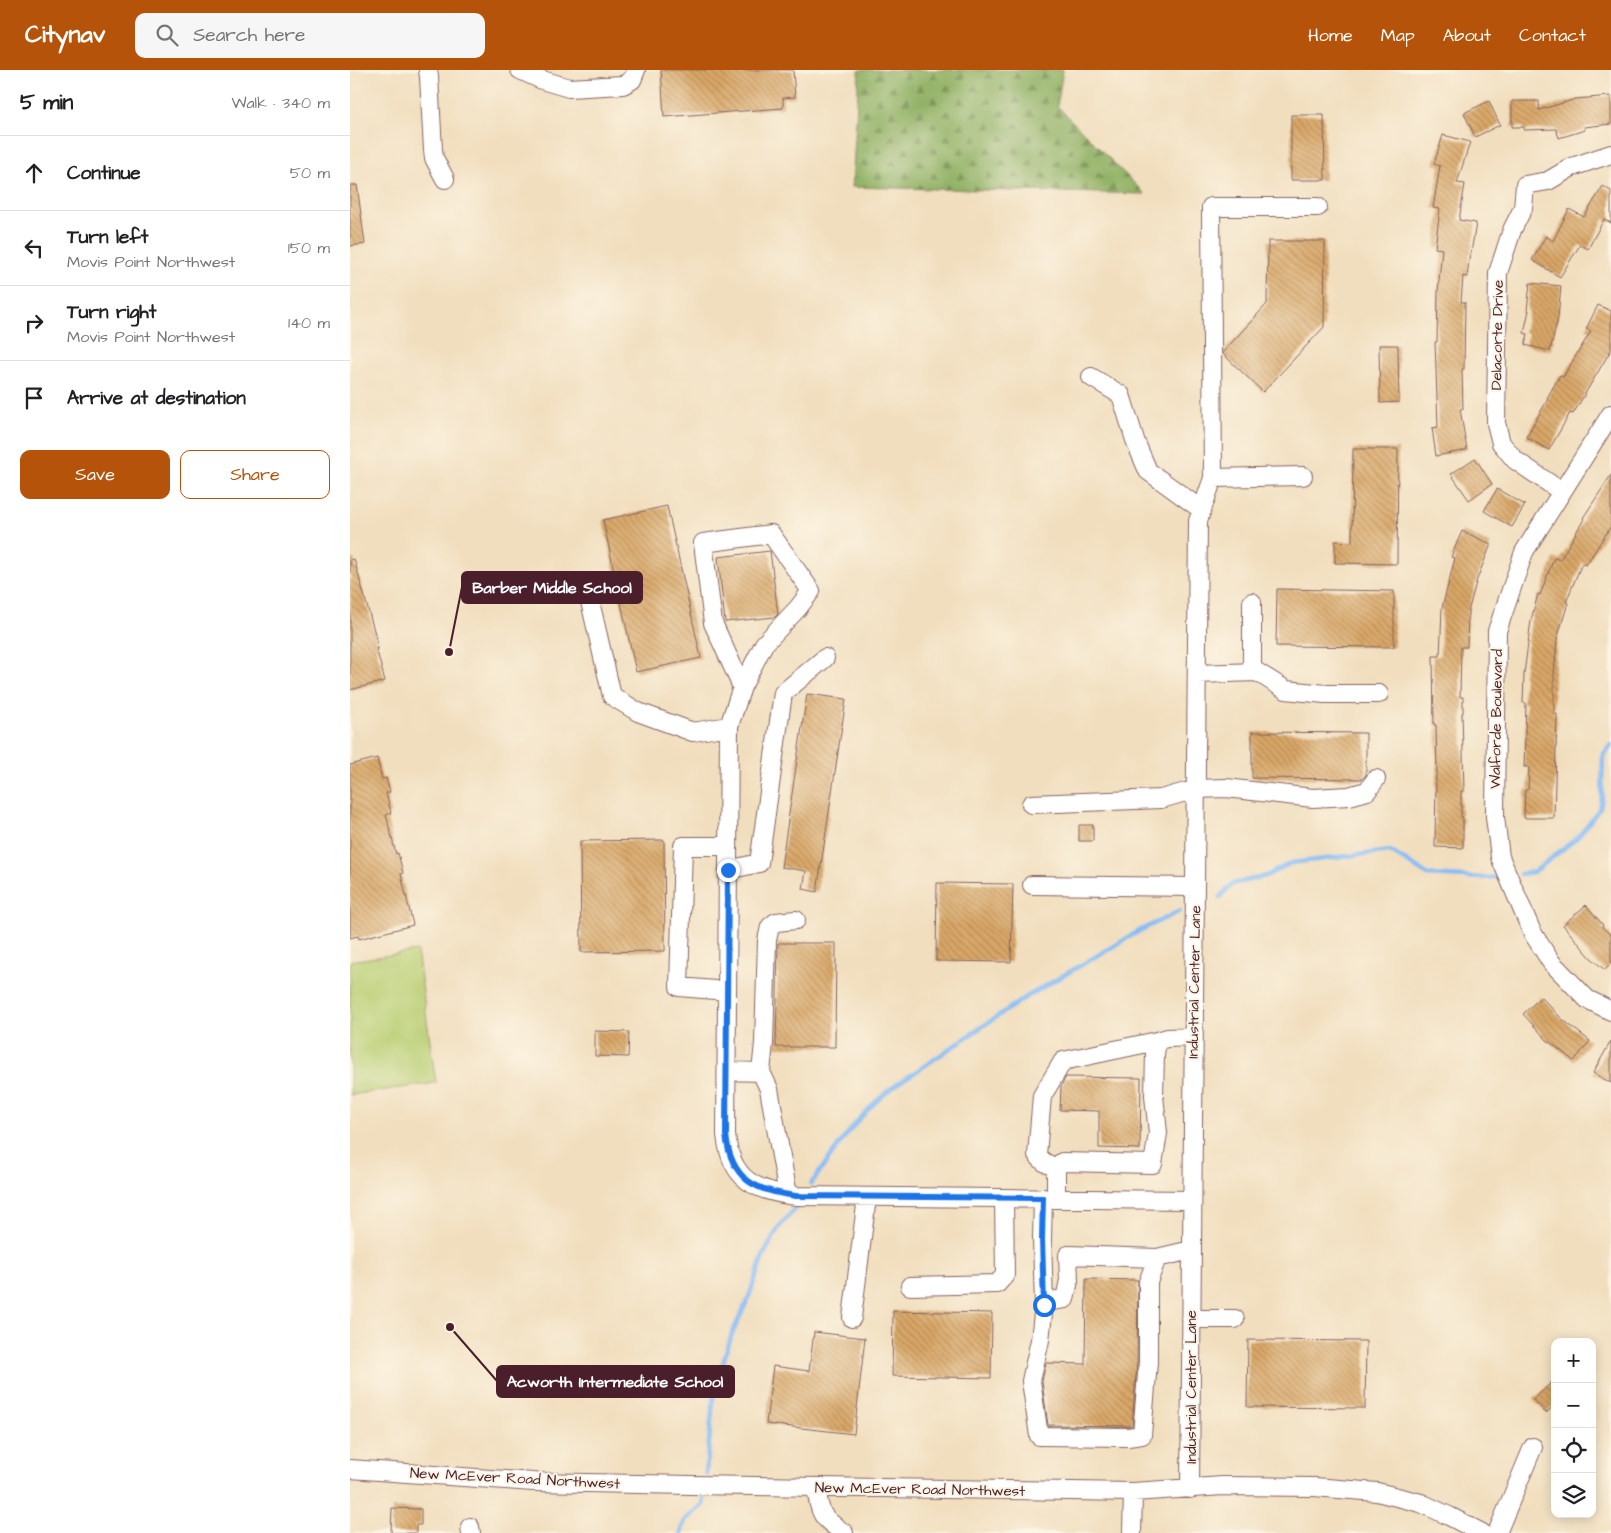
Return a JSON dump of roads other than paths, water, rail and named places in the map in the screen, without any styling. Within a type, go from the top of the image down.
[{"type":"street","points":[[428,70],[432,150],[445,179]]},
{"type":"street","points":[[520,70],[542,80],[569,88],[623,85],[634,75]]},
{"type":"street","name":"Delacorte Drive","points":[[1562,492],[1516,460],[1501,443],[1496,423],[1498,273],[1512,230],[1522,208],[1525,185],[1548,181],[1572,167],[1611,154]]},
{"type":"street","name":"Industrial Center Lane","points":[[1190,1489],[1198,521],[1213,478],[1211,207],[1318,207]]},
{"type":"street","points":[[1091,376],[1121,395],[1136,443],[1148,471],[1202,510]]},
{"type":"street","name":"Walforde Boulevard","points":[[1611,414],[1524,552],[1497,631],[1495,817],[1500,857],[1532,932],[1551,962],[1587,999],[1611,1011]]},
{"type":"street","points":[[1213,478],[1304,476]]},
{"type":"street","points":[[742,687],[713,623],[703,543],[771,534],[811,590],[798,608],[764,644],[742,687],[729,726],[726,1135],[732,1163],[740,1173],[763,1190],[788,1195],[1192,1200]]},
{"type":"street","points":[[589,597],[612,696],[638,712],[693,732],[729,726]]},
{"type":"street","points":[[1252,602],[1252,672]]},
{"type":"street","points":[[728,870],[759,863],[783,693],[825,658]]},
{"type":"street","points":[[1197,674],[1257,672],[1286,690],[1324,694],[1379,694]]},
{"type":"street","points":[[1031,804],[1161,799],[1196,789],[1226,788],[1312,798],[1349,796],[1367,791],[1376,779]]},
{"type":"street","points":[[727,992],[678,986],[683,846],[728,846]]},
{"type":"street","points":[[1032,885],[1194,887]]},
{"type":"street","points":[[788,1195],[769,1089],[761,1072],[764,1043],[767,940],[770,927],[776,922],[796,920]]},
{"type":"street","points":[[1056,1168],[1044,1162],[1037,1155],[1042,1096],[1063,1061],[1167,1038],[1193,1037]]},
{"type":"street","points":[[1157,1041],[1154,1096],[1158,1133],[1153,1164],[1062,1162],[1056,1168],[1042,1239],[1044,1302],[1040,1340],[1030,1381],[1039,1436],[1128,1437],[1142,1435],[1148,1362],[1148,1282],[1157,1258]]},
{"type":"street","points":[[726,1071],[761,1072]]},
{"type":"street","points":[[852,1318],[866,1197]]},
{"type":"street","points":[[910,1286],[997,1284],[1005,1275],[1004,1198]]},
{"type":"street","points":[[1044,1302],[1065,1299],[1069,1280],[1068,1255],[1157,1258],[1191,1250]]},
{"type":"street","points":[[1191,1319],[1235,1319]]},
{"type":"street","points":[[1497,1533],[1532,1448]]},
{"type":"street","name":"New McEver Road Northwest","points":[[350,1469],[533,1482],[1133,1492],[1223,1486],[1314,1487],[1377,1492],[1421,1504],[1482,1533]]},
{"type":"street","points":[[816,1487],[822,1516],[844,1533]]},
{"type":"street","points":[[1132,1533],[1133,1492]]},
{"type":"waterway","points":[[1520,874],[1534,872],[1578,837],[1600,808],[1603,755],[1611,745]]},
{"type":"waterway","points":[[1220,897],[1232,884],[1266,876],[1291,863],[1390,851],[1428,875],[1496,877]]},
{"type":"waterway","points":[[811,1184],[857,1122],[883,1095],[898,1083],[1023,999],[1141,930],[1180,911]]},
{"type":"waterway","points":[[706,1473],[714,1391],[732,1334],[748,1299],[764,1254],[779,1227],[796,1208]]},
{"type":"waterway","points":[[681,1533],[685,1520],[703,1505],[704,1498]]},
{"type":"place","name":"Barber Middle School","points":[[449,652]]},
{"type":"place","name":"Acworth Intermediate School","points":[[450,1327]]}]
